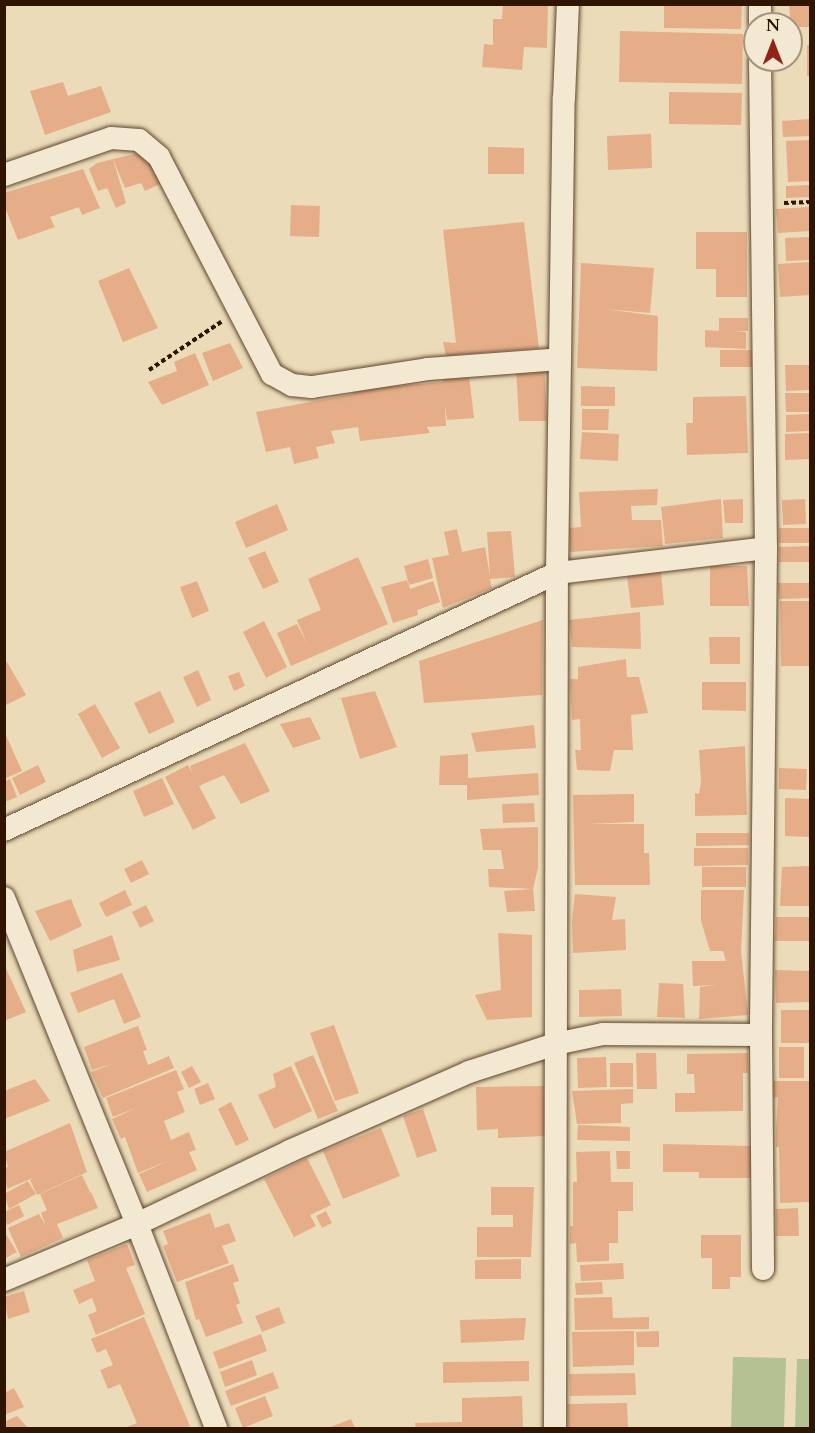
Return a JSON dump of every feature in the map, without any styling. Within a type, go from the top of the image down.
[{"type":"street","points":[[555,1428],[557,573],[564,98],[568,4]]},
{"type":"street","points":[[760,72],[766,548],[761,1035],[763,1269]]},
{"type":"street","points":[[4,175],[111,138],[139,140],[159,157],[272,374],[292,385],[312,387],[428,369],[560,359]]},
{"type":"street","points":[[4,830],[557,573],[766,548]]},
{"type":"street","points":[[4,898],[137,1224],[216,1428]]},
{"type":"street","points":[[4,1280],[137,1224],[290,1151],[469,1072],[555,1044],[603,1034],[761,1035]]},
{"type":"path","points":[[149,370],[220,322],[241,315]]},
{"type":"green space","points":[[733,1357],[786,1358],[784,1428],[731,1428]]},
{"type":"green space","points":[[797,1359],[810,1359],[810,1428],[795,1428]]},
{"type":"building","points":[[503,4],[548,4],[547,48],[524,47],[522,70],[482,67],[484,44],[493,45],[493,19],[502,19]]},
{"type":"building","points":[[664,4],[742,4],[741,29],[664,28]]},
{"type":"building","points":[[789,4],[810,4],[810,27],[803,27],[803,12],[790,12]]},
{"type":"building","points":[[620,31],[743,34],[742,84],[619,82]]},
{"type":"building","points":[[807,45],[810,45],[810,76],[807,76]]},
{"type":"building","points":[[63,82],[68,96],[101,86],[111,112],[45,135],[30,91]]},
{"type":"building","points":[[669,92],[742,93],[741,125],[669,124]]},
{"type":"building","points":[[810,119],[810,136],[783,137],[782,121]]},
{"type":"building","points":[[651,134],[652,168],[608,170],[607,136]]},
{"type":"building","points":[[810,140],[810,181],[788,182],[786,141]]},
{"type":"building","points":[[488,147],[524,148],[524,174],[488,174]]},
{"type":"building","points":[[149,151],[162,183],[145,191],[141,183],[125,188],[113,159]]},
{"type":"building","points":[[113,159],[126,203],[116,208],[107,188],[98,191],[89,169],[97,163]]},
{"type":"building","points":[[83,169],[100,208],[82,215],[79,207],[50,217],[55,227],[18,240],[4,205],[4,193]]},
{"type":"building","points":[[810,185],[810,197],[786,198],[786,186]]},
{"type":"building","points":[[291,205],[320,206],[319,237],[290,236]]},
{"type":"building","points":[[810,207],[810,231],[778,233],[776,209]]},
{"type":"building","points":[[524,222],[539,348],[446,356],[443,342],[456,343],[443,230]]},
{"type":"building","points":[[696,232],[747,232],[747,297],[716,297],[716,269],[696,269]]},
{"type":"building","points":[[810,237],[810,260],[786,261],[785,238]]},
{"type":"building","points":[[810,262],[810,295],[780,297],[778,264]]},
{"type":"building","points":[[581,263],[654,268],[650,313],[604,309],[658,316],[657,371],[577,368]]},
{"type":"building","points":[[129,268],[158,328],[123,342],[98,281]]},
{"type":"building","points":[[719,318],[748,318],[748,331],[735,331],[746,332],[746,349],[705,347],[705,330],[719,331]]},
{"type":"building","points":[[230,343],[243,368],[213,381],[202,353]]},
{"type":"building","points":[[720,350],[752,350],[752,367],[720,367]]},
{"type":"building","points":[[195,353],[209,385],[162,405],[148,382],[177,371],[174,362]]},
{"type":"building","points":[[785,365],[810,365],[810,390],[786,391]]},
{"type":"building","points":[[544,366],[547,421],[519,421],[516,368]]},
{"type":"building","points":[[468,367],[474,418],[447,420],[445,405],[446,426],[427,427],[430,433],[360,441],[358,427],[331,431],[335,443],[316,447],[319,458],[294,464],[290,447],[266,452],[256,412],[353,394],[353,390],[443,382],[443,371]]},
{"type":"building","points":[[581,386],[615,387],[615,406],[581,406]]},
{"type":"building","points":[[785,393],[810,393],[810,412],[786,412]]},
{"type":"building","points":[[746,396],[748,453],[687,455],[686,423],[693,423],[693,397]]},
{"type":"building","points":[[582,409],[609,409],[608,430],[582,430]]},
{"type":"building","points":[[810,414],[810,431],[786,432],[786,415]]},
{"type":"building","points":[[582,432],[619,434],[618,461],[580,459]]},
{"type":"building","points":[[810,433],[810,459],[785,460],[785,434]]},
{"type":"building","points":[[658,489],[657,505],[631,506],[632,520],[661,520],[663,546],[570,552],[569,528],[581,527],[579,492]]},
{"type":"building","points":[[721,499],[723,538],[665,544],[661,507]]},
{"type":"building","points":[[743,499],[743,523],[725,523],[723,500]]},
{"type":"building","points":[[805,499],[806,524],[783,525],[782,500]]},
{"type":"building","points":[[277,504],[288,530],[246,548],[235,522]]},
{"type":"building","points":[[779,528],[810,528],[810,543],[779,543]]},
{"type":"building","points":[[457,529],[462,552],[485,547],[490,576],[487,532],[511,531],[515,577],[490,579],[492,588],[443,608],[432,558],[449,555],[444,532]]},
{"type":"building","points":[[810,546],[810,562],[779,562],[779,547]]},
{"type":"building","points":[[265,551],[279,582],[263,589],[248,558]]},
{"type":"building","points":[[358,557],[388,624],[291,666],[277,633],[297,624],[307,644],[297,620],[321,610],[308,579]]},
{"type":"building","points":[[428,559],[433,578],[409,585],[404,566]]},
{"type":"building","points":[[710,566],[747,566],[749,606],[710,606]]},
{"type":"building","points":[[661,572],[664,605],[631,608],[627,576]]},
{"type":"building","points":[[407,580],[410,589],[433,581],[440,602],[417,610],[418,615],[393,623],[381,587]]},
{"type":"building","points":[[197,581],[209,611],[192,618],[180,587]]},
{"type":"building","points":[[778,583],[810,583],[810,598],[779,599]]},
{"type":"building","points":[[780,601],[810,601],[810,666],[781,666]]},
{"type":"building","points":[[640,612],[641,649],[572,647],[569,620]]},
{"type":"building","points":[[543,620],[542,695],[424,703],[419,661]]},
{"type":"building","points":[[264,621],[287,667],[266,678],[243,632]]},
{"type":"building","points":[[709,637],[740,637],[740,664],[710,664]]},
{"type":"building","points":[[626,659],[627,677],[639,677],[648,713],[631,715],[633,750],[614,750],[610,771],[577,770],[575,750],[581,750],[580,719],[572,720],[570,679],[578,679],[578,667]]},
{"type":"building","points":[[7,662],[26,695],[4,706],[4,663]]},
{"type":"building","points":[[198,670],[211,700],[197,707],[183,677]]},
{"type":"building","points":[[239,672],[245,686],[234,691],[228,676]]},
{"type":"building","points":[[702,682],[746,682],[746,711],[702,710]]},
{"type":"building","points":[[160,691],[175,722],[149,734],[134,703]]},
{"type":"building","points":[[375,691],[397,747],[360,759],[341,698]]},
{"type":"building","points":[[95,704],[120,748],[102,758],[78,714]]},
{"type":"building","points":[[310,717],[321,739],[293,748],[280,724]]},
{"type":"building","points":[[534,725],[536,748],[476,752],[471,733]]},
{"type":"building","points":[[4,731],[22,771],[4,779]]},
{"type":"building","points":[[245,743],[270,791],[241,804],[224,775],[199,786],[216,818],[193,830],[165,777],[188,765],[192,773],[190,766]]},
{"type":"building","points":[[745,746],[747,815],[695,816],[695,793],[699,794],[701,782],[699,750]]},
{"type":"building","points":[[468,754],[468,778],[538,773],[539,795],[467,800],[467,785],[439,785],[440,756]]},
{"type":"building","points":[[38,765],[46,782],[20,795],[12,778]]},
{"type":"building","points":[[779,768],[807,769],[806,790],[779,789]]},
{"type":"building","points":[[162,778],[174,804],[144,817],[133,791]]},
{"type":"building","points":[[10,779],[17,797],[5,802],[5,781]]},
{"type":"building","points":[[634,794],[634,822],[589,824],[644,824],[644,853],[649,853],[650,885],[575,885],[573,795]]},
{"type":"building","points":[[785,798],[810,799],[810,837],[785,836]]},
{"type":"building","points":[[534,803],[535,822],[503,823],[502,804]]},
{"type":"building","points":[[538,827],[538,868],[533,889],[489,887],[488,869],[504,869],[501,850],[483,850],[480,829]]},
{"type":"building","points":[[696,833],[749,833],[749,845],[696,846]]},
{"type":"building","points":[[694,848],[748,848],[748,865],[694,866]]},
{"type":"building","points":[[142,860],[149,874],[131,883],[124,869]]},
{"type":"building","points":[[810,866],[810,906],[780,906],[782,867]]},
{"type":"building","points":[[702,867],[746,867],[746,887],[702,887]]},
{"type":"building","points":[[533,889],[535,911],[507,912],[504,891]]},
{"type":"building","points":[[125,890],[132,905],[106,917],[99,903]]},
{"type":"building","points":[[701,890],[744,890],[741,951],[748,1015],[699,1019],[700,987],[716,985],[693,986],[692,961],[726,961],[723,951],[710,951],[701,921]]},
{"type":"building","points":[[575,894],[616,897],[612,920],[625,919],[626,950],[573,953],[572,921]]},
{"type":"building","points":[[71,899],[82,926],[50,941],[35,911]]},
{"type":"building","points":[[146,905],[154,921],[140,928],[132,912]]},
{"type":"building","points":[[776,917],[810,917],[810,941],[775,941]]},
{"type":"building","points":[[498,933],[532,935],[532,1017],[487,1020],[475,995],[501,990]]},
{"type":"building","points":[[112,935],[120,960],[77,972],[73,950]]},
{"type":"building","points":[[4,964],[26,1012],[4,1021]]},
{"type":"building","points":[[775,970],[810,971],[810,1002],[776,1003]]},
{"type":"building","points":[[122,973],[141,1017],[124,1024],[114,999],[78,1013],[70,993]]},
{"type":"building","points":[[659,983],[683,984],[685,1018],[657,1017]]},
{"type":"building","points":[[621,989],[622,1016],[579,1017],[579,990]]},
{"type":"building","points":[[781,1010],[810,1010],[810,1043],[781,1043]]},
{"type":"building","points":[[334,1025],[359,1093],[335,1101],[310,1033]]},
{"type":"building","points":[[138,1026],[147,1050],[143,1051],[148,1065],[169,1056],[174,1068],[103,1098],[91,1072],[112,1064],[92,1070],[84,1047]]},
{"type":"building","points":[[779,1047],[804,1047],[804,1078],[779,1078]]},
{"type":"building","points":[[636,1053],[656,1053],[657,1089],[637,1089]]},
{"type":"building","points":[[748,1053],[748,1073],[743,1073],[743,1111],[675,1112],[675,1093],[695,1093],[694,1074],[687,1074],[687,1054]]},
{"type":"building","points":[[313,1055],[338,1111],[318,1119],[294,1063]]},
{"type":"building","points":[[606,1057],[607,1087],[578,1088],[577,1058]]},
{"type":"building","points":[[610,1063],[633,1063],[633,1087],[610,1087]]},
{"type":"building","points":[[192,1066],[201,1082],[189,1088],[181,1072]]},
{"type":"building","points":[[291,1066],[312,1111],[274,1129],[258,1095],[276,1087],[273,1074]]},
{"type":"building","points":[[176,1070],[184,1089],[177,1092],[185,1112],[164,1121],[171,1140],[189,1132],[196,1150],[189,1152],[197,1170],[147,1192],[139,1174],[170,1160],[138,1173],[125,1137],[121,1139],[112,1119],[138,1107],[113,1117],[106,1098]]},
{"type":"building","points":[[35,1079],[50,1101],[4,1119],[4,1091]]},
{"type":"building","points":[[773,1081],[810,1081],[810,1202],[780,1203],[779,1147],[776,1147],[778,1097],[774,1098]]},
{"type":"building","points":[[208,1083],[215,1099],[200,1105],[194,1089]]},
{"type":"building","points":[[544,1086],[546,1136],[498,1138],[498,1129],[477,1130],[476,1087]]},
{"type":"building","points":[[633,1089],[633,1103],[621,1104],[621,1123],[577,1124],[572,1091]]},
{"type":"building","points":[[231,1102],[249,1140],[236,1146],[218,1109]]},
{"type":"building","points":[[423,1109],[437,1151],[417,1158],[403,1116]]},
{"type":"building","points":[[70,1123],[87,1172],[37,1195],[30,1180],[33,1178],[7,1189],[4,1168],[8,1167],[4,1152]]},
{"type":"building","points":[[578,1125],[630,1127],[630,1141],[577,1140]]},
{"type":"building","points":[[381,1128],[400,1176],[343,1199],[323,1151]]},
{"type":"building","points":[[663,1144],[751,1146],[751,1178],[699,1178],[699,1172],[663,1172]]},
{"type":"building","points":[[610,1151],[611,1182],[633,1182],[633,1211],[618,1211],[618,1243],[609,1243],[609,1261],[577,1262],[576,1243],[570,1244],[570,1226],[573,1226],[573,1182],[577,1182],[576,1152]]},
{"type":"building","points":[[616,1151],[630,1151],[630,1169],[617,1169]]},
{"type":"building","points":[[307,1158],[331,1205],[310,1215],[316,1226],[294,1237],[264,1179]]},
{"type":"building","points":[[82,1175],[90,1192],[84,1195],[91,1192],[98,1208],[57,1224],[63,1238],[21,1257],[8,1228],[39,1214],[46,1226],[41,1213],[47,1210],[40,1194]]},
{"type":"building","points":[[28,1181],[36,1194],[9,1209],[4,1194]]},
{"type":"building","points":[[491,1187],[534,1187],[531,1257],[477,1257],[477,1227],[513,1227],[513,1215],[491,1215]]},
{"type":"building","points":[[19,1205],[24,1216],[7,1225],[4,1212]]},
{"type":"building","points":[[798,1208],[799,1236],[776,1236],[776,1209]]},
{"type":"building","points":[[326,1211],[332,1223],[322,1228],[316,1216]]},
{"type":"building","points":[[210,1213],[215,1228],[229,1223],[236,1241],[222,1246],[229,1263],[177,1282],[163,1246],[168,1244],[163,1231]]},
{"type":"building","points":[[4,1231],[17,1252],[4,1259]]},
{"type":"building","points":[[701,1235],[741,1235],[741,1277],[730,1277],[730,1289],[712,1289],[712,1258],[701,1258]]},
{"type":"building","points":[[127,1244],[135,1265],[126,1268],[145,1314],[96,1335],[88,1315],[97,1311],[92,1298],[79,1304],[73,1290],[95,1281],[87,1260]]},
{"type":"building","points":[[521,1259],[521,1279],[475,1279],[475,1260]]},
{"type":"building","points":[[623,1263],[624,1279],[581,1281],[580,1265]]},
{"type":"building","points":[[233,1264],[239,1281],[233,1283],[240,1303],[236,1305],[243,1323],[206,1337],[199,1319],[196,1320],[185,1282]]},
{"type":"building","points":[[602,1282],[603,1294],[576,1295],[575,1283]]},
{"type":"building","points":[[24,1291],[30,1312],[8,1319],[4,1297]]},
{"type":"building","points":[[612,1297],[613,1318],[649,1317],[649,1329],[575,1330],[574,1298]]},
{"type":"building","points":[[279,1307],[285,1323],[262,1332],[255,1316]]},
{"type":"building","points":[[144,1317],[190,1426],[184,1428],[124,1428],[137,1423],[120,1384],[108,1389],[100,1370],[113,1365],[106,1349],[97,1353],[91,1339]]},
{"type":"building","points":[[526,1318],[524,1340],[461,1343],[460,1320]]},
{"type":"building","points":[[634,1331],[634,1365],[573,1367],[572,1332]]},
{"type":"building","points":[[659,1331],[659,1347],[637,1347],[636,1332]]},
{"type":"building","points":[[261,1334],[267,1351],[219,1369],[213,1352]]},
{"type":"building","points":[[252,1360],[257,1375],[225,1387],[220,1372]]},
{"type":"building","points":[[529,1361],[529,1381],[443,1383],[443,1362]]},
{"type":"building","points":[[273,1372],[279,1388],[231,1406],[225,1391]]},
{"type":"building","points":[[635,1373],[636,1395],[570,1396],[569,1374]]},
{"type":"building","points":[[14,1388],[24,1407],[4,1415],[4,1393]]},
{"type":"building","points":[[265,1396],[273,1416],[243,1428],[235,1408]]},
{"type":"building","points":[[522,1396],[523,1428],[416,1428],[415,1423],[462,1422],[462,1398]]},
{"type":"building","points":[[627,1403],[628,1428],[568,1428],[567,1404]]},
{"type":"building","points":[[17,1416],[28,1428],[4,1428],[4,1422]]},
{"type":"building","points":[[351,1419],[355,1428],[328,1428]]}]
